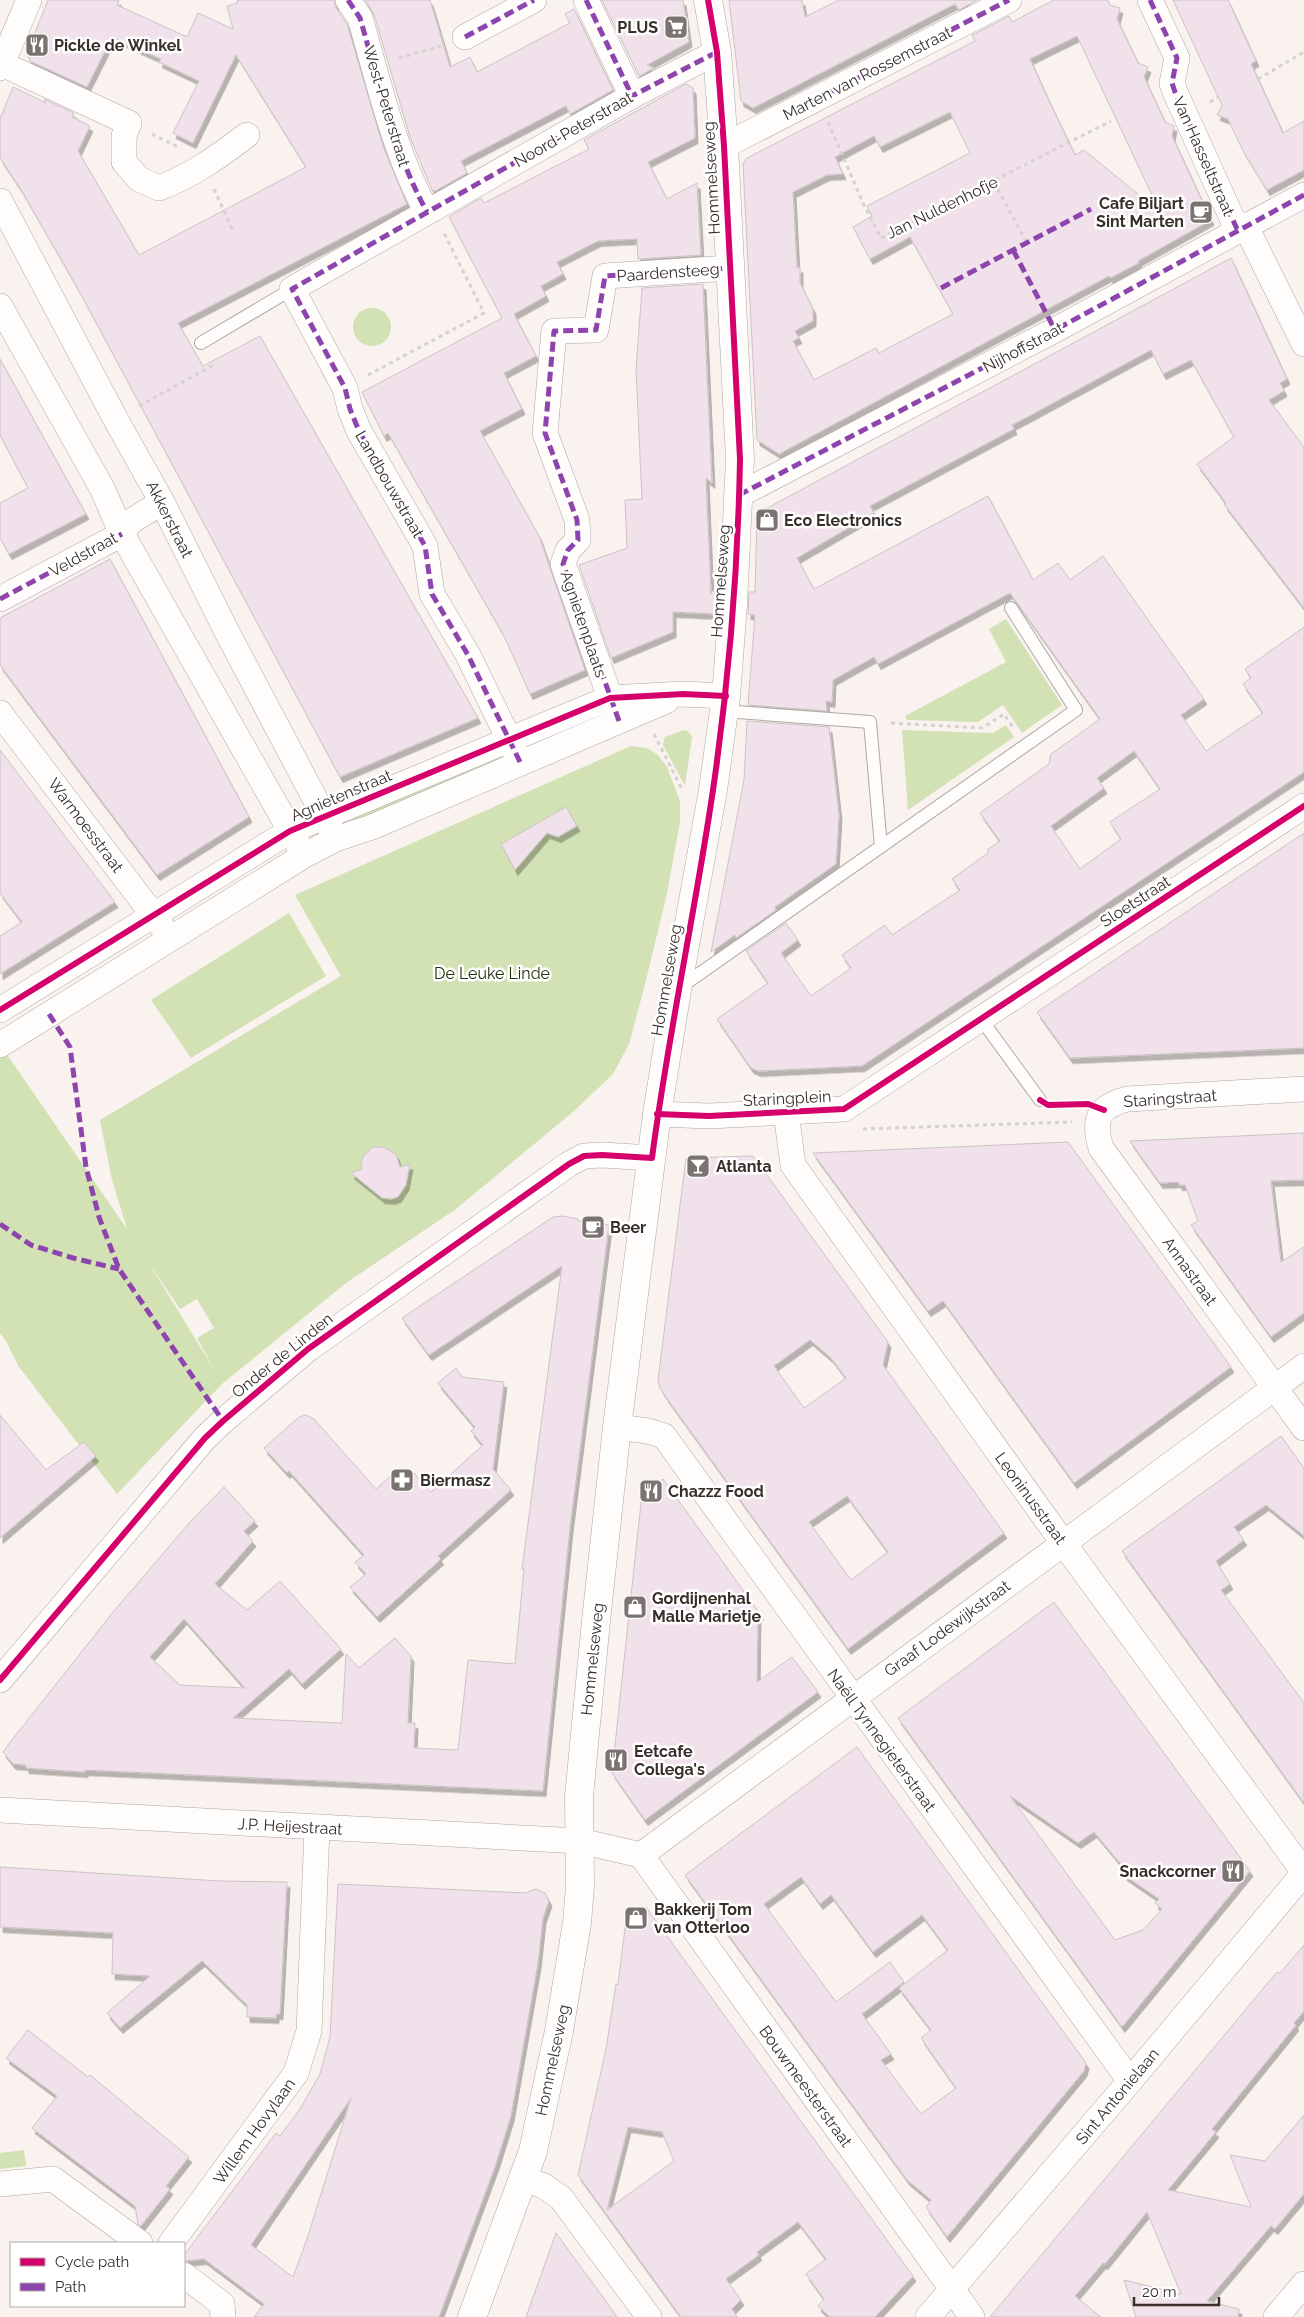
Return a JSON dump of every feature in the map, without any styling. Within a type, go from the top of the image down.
[{"type":"street","points":[[29,0],[1,65],[129,123],[124,136],[124,162],[139,179],[158,188],[180,180],[204,166],[247,134]]},
{"type":"street","name":"West-Peterstraat","points":[[348,0],[360,18],[401,157],[412,185],[430,211]]},
{"type":"street","points":[[465,37],[534,0]]},
{"type":"street","points":[[586,0],[632,96]]},
{"type":"street","name":"Hommelseweg","points":[[472,2317],[533,2151],[559,2031],[577,1923],[581,1776],[617,1426],[658,1114],[677,990],[709,811],[724,703],[733,604],[740,459],[724,146],[716,52],[708,0]]},
{"type":"street","name":"Marten van Rossemstraat","points":[[724,146],[1009,0]]},
{"type":"street","name":"Van Hasseltstraat","points":[[1150,0],[1177,58],[1172,83],[1241,227],[1304,344]]},
{"type":"street","name":"Noord-Peterstraat","points":[[292,289],[632,96],[716,52]]},
{"type":"street","name":"Nijhoffstraat","points":[[739,494],[1055,330],[1241,227],[1304,195]]},
{"type":"street","name":"Akkerstraat","points":[[0,201],[116,420],[162,502],[228,634],[336,839]]},
{"type":"street","name":"Paardensteeg","points":[[605,276],[730,268]]},
{"type":"street","name":"Agnietenplaats","points":[[605,276],[596,330],[554,331],[545,433],[577,520],[578,540],[568,550],[563,564],[619,721]]},
{"type":"street","name":"Landbouwstraat","points":[[292,289],[345,388],[350,409],[359,431],[425,546],[432,594],[468,655],[520,762]]},
{"type":"street","points":[[0,306],[103,490],[122,534],[304,855]]},
{"type":"street","name":"Veldstraat","points":[[0,599],[122,534],[130,522],[162,502]]},
{"type":"street","name":"Agnietenstraat","points":[[0,1045],[304,855],[336,839],[372,827],[520,762],[683,694]]},
{"type":"street","name":"Agnietenstraat","points":[[2,1005],[290,831],[508,739],[610,698],[683,694],[724,703]]},
{"type":"street","name":"Warmoesstraat","points":[[0,713],[154,914],[169,938]]},
{"type":"street","name":"Sloetstraat","points":[[981,1019],[1304,806]]},
{"type":"street","points":[[2,1005],[23,1031]]},
{"type":"street","name":"Staringplein","points":[[658,1114],[709,1116],[844,1109],[981,1019]]},
{"type":"street","name":"Staringstraat","points":[[1101,1116],[1115,1103],[1127,1100],[1304,1089]]},
{"type":"street","name":"Leoninusstraat","points":[[786,1112],[793,1165],[1064,1544],[1304,1873]]},
{"type":"street","name":"Annastraat","points":[[1101,1116],[1096,1131],[1101,1148],[1304,1428]]},
{"type":"street","name":"Onder de Linden","points":[[0,1680],[205,1438],[308,1349],[584,1156],[602,1155],[652,1158]]},
{"type":"street","name":"Graaf Lodewijkstraat","points":[[641,1855],[1304,1366]]},
{"type":"street","name":"Naëll Tynnegieterstraat","points":[[617,1426],[664,1436],[1130,2081]]},
{"type":"street","name":"J.P. Heijestraat","points":[[0,1810],[580,1841]]},
{"type":"street","name":"Willem Hovylaan","points":[[172,2242],[296,2073],[309,2031],[317,1828]]},
{"type":"street","points":[[580,1841],[641,1855]]},
{"type":"street","name":"Bouwmeesterstraat","points":[[641,1855],[972,2317]]},
{"type":"street","name":"Sint Antonielaan","points":[[928,2317],[1130,2081],[1304,1873]]},
{"type":"street","points":[[522,2178],[544,2186],[561,2198],[649,2317]]},
{"type":"street","points":[[0,2184],[53,2179],[139,2242]]},
{"type":"street","points":[[185,2277],[222,2304],[223,2317]]},
{"type":"street","points":[[1276,2317],[1304,2284]]},
{"type":"lane","name":"Noord-Peterstraat","points":[[201,343],[292,289]]},
{"type":"lane","name":"Hommelseweg","points":[[677,990],[1076,710],[1011,608]]},
{"type":"lane","points":[[724,703],[870,722],[881,847]]},
{"type":"lane","points":[[981,1019],[1040,1100]]},
{"type":"path","points":[[374,65],[465,37]]},
{"type":"path","points":[[1258,79],[1304,52]]},
{"type":"path","points":[[994,182],[1027,243]]},
{"type":"path","points":[[345,388],[484,313],[430,211]]},
{"type":"path","points":[[116,420],[212,366],[201,343]]},
{"type":"path","points":[[642,711],[684,791],[709,811]]},
{"type":"path","points":[[870,722],[982,728],[1004,714]]},
{"type":"path","points":[[858,1130],[1101,1116]]},
{"type":"green space","points":[[372,308],[386,313],[391,327],[386,341],[372,346],[358,341],[353,327],[358,313]]},
{"type":"green space","points":[[1006,619],[1062,705],[1022,733],[1003,705],[978,722],[907,720],[905,716],[1006,662],[989,629]]},
{"type":"green space","points":[[1006,725],[1014,737],[908,810],[902,730],[993,733]]},
{"type":"green space","points":[[684,730],[688,731],[692,737],[685,786],[663,745],[665,737]]},
{"type":"green space","name":"De Leuke Linde","points":[[631,746],[647,748],[658,755],[667,767],[680,801],[680,822],[666,898],[643,992],[629,1044],[613,1074],[574,1111],[456,1209],[346,1283],[222,1384],[117,1494],[19,1367],[0,1333],[0,1057],[6,1053],[127,1229],[112,1180],[100,1120],[341,976],[295,895]],"holes":[[[147,1260],[180,1309],[197,1299],[214,1328],[197,1338],[215,1371]]]},
{"type":"green space","points":[[495,753],[500,765],[357,827],[352,816]]},
{"type":"green space","points":[[289,913],[326,976],[191,1058],[151,1000]]},
{"type":"green space","points":[[24,2150],[26,2166],[0,2169],[0,2153]]},
{"type":"building","points":[[48,0],[119,0],[117,5],[187,37],[198,13],[233,29],[227,6],[238,3],[237,0],[334,0],[336,8],[347,24],[383,146],[407,204],[178,323],[203,366],[260,336],[478,718],[340,777],[78,289],[20,188],[0,158],[0,119],[13,87],[46,103],[44,99],[74,113],[72,117],[90,126],[78,151],[139,255],[306,167],[236,55],[193,143],[173,133],[199,81],[159,62],[161,59],[112,37],[87,87],[30,61],[27,53]]},
{"type":"building","points":[[365,0],[430,0],[450,67],[470,57],[477,72],[570,23],[565,14],[574,9],[613,90],[570,114],[566,106],[461,161],[467,173],[435,191],[432,190],[410,137],[374,14]]},
{"type":"building","points":[[602,0],[683,0],[689,42],[647,65],[654,68],[639,76]]},
{"type":"building","points":[[729,0],[802,0],[805,17],[839,0],[977,0],[959,10],[955,4],[753,108],[741,101]]},
{"type":"building","points":[[1054,0],[1108,0],[1110,5],[1120,8],[1117,19],[1138,63],[1148,67],[1144,77],[1165,122],[1174,126],[1172,136],[1211,220],[1138,261],[1139,263],[1110,278],[1109,276],[779,454],[757,440],[743,164],[747,158],[975,41],[972,35],[1009,16],[1012,22]],"holes":[[[1077,36],[1160,212],[1084,150],[1075,155],[1049,101],[1030,59]],[[950,112],[970,153],[867,206],[872,216],[853,227],[870,259],[910,237],[953,314],[879,353],[876,348],[814,380],[793,341],[799,338],[795,331],[813,321],[813,309],[800,283],[800,267],[797,268],[793,192],[827,175],[843,174],[835,157],[874,136],[880,147]]]},
{"type":"building","points":[[1173,0],[1228,0],[1256,61],[1251,64],[1283,133],[1304,121],[1304,170],[1267,190],[1243,151],[1228,119],[1217,115],[1222,105]]},
{"type":"building","points":[[686,84],[693,88],[695,138],[648,162],[667,199],[697,183],[701,255],[638,259],[637,239],[615,240],[598,241],[557,262],[563,274],[541,286],[546,296],[514,314],[536,356],[504,373],[522,409],[480,431],[539,536],[585,670],[530,694],[504,636],[388,433],[384,436],[362,392],[502,318],[449,217],[481,198],[484,203],[589,149],[584,140]]},
{"type":"building","points":[[1231,258],[1287,379],[1280,383],[1284,391],[1269,400],[1304,447],[1304,608],[1224,504],[1226,503],[1197,464],[1234,437],[1191,360],[1163,374],[1151,350],[1012,425],[1014,429],[870,506],[874,513],[797,558],[814,589],[988,496],[1033,580],[1058,563],[1070,580],[1103,556],[1204,699],[1181,715],[1206,751],[1263,713],[1243,684],[1251,678],[1245,669],[1304,627],[1304,772],[862,1066],[758,1071],[751,1068],[717,1019],[768,983],[746,951],[786,923],[798,940],[781,953],[811,996],[851,968],[842,955],[885,925],[892,935],[960,890],[952,879],[989,852],[987,850],[1000,841],[980,813],[1049,764],[1051,754],[1100,719],[1010,593],[878,664],[874,657],[833,680],[832,702],[826,701],[827,711],[748,705],[755,615],[748,614],[749,592],[755,592],[757,517],[760,512]],"holes":[[[1134,751],[1160,789],[1110,822],[1121,839],[1080,869],[1051,826],[1104,788],[1097,778]]]},
{"type":"building","points":[[703,284],[712,483],[706,478],[711,594],[712,591],[718,592],[717,614],[673,612],[673,632],[611,658],[579,565],[627,548],[625,500],[642,499],[636,370],[642,288]]},
{"type":"building","points":[[0,359],[86,514],[9,554],[0,538],[0,503],[28,488],[0,435]]},
{"type":"building","points":[[110,559],[249,817],[157,875],[0,665],[0,618]]},
{"type":"building","points":[[747,721],[829,727],[839,815],[836,864],[775,907],[776,910],[736,938],[735,935],[711,952],[744,780]]},
{"type":"building","points":[[0,750],[115,902],[0,974],[0,936],[22,922],[0,893]]},
{"type":"building","points":[[566,807],[577,826],[558,837],[547,833],[515,870],[501,844]]},
{"type":"building","points":[[1304,833],[1304,1048],[1070,1058],[1037,1012]]},
{"type":"building","points":[[1304,1133],[1304,1180],[1271,1181],[1281,1262],[1304,1247],[1304,1313],[1271,1337],[1191,1225],[1198,1221],[1185,1185],[1179,1185],[1179,1182],[1160,1183],[1130,1141]]},
{"type":"building","points":[[1068,1142],[1231,1367],[1074,1483],[943,1301],[928,1311],[813,1153]]},
{"type":"building","points":[[373,1147],[383,1147],[396,1154],[400,1167],[410,1164],[406,1185],[398,1197],[391,1199],[382,1198],[351,1173],[362,1169],[363,1156]]},
{"type":"building","points":[[753,1156],[888,1342],[883,1365],[1004,1533],[848,1649],[660,1388],[658,1380],[686,1158]],"holes":[[[810,1340],[831,1358],[846,1378],[804,1408],[774,1366]],[[847,1496],[888,1552],[851,1580],[809,1522]]]},
{"type":"building","points":[[563,1216],[578,1219],[578,1221],[609,1225],[570,1527],[543,1791],[85,1770],[85,1772],[26,1768],[26,1765],[13,1764],[3,1752],[11,1741],[114,1611],[190,1522],[224,1487],[255,1521],[244,1531],[253,1541],[215,1584],[247,1610],[280,1581],[341,1649],[302,1684],[289,1669],[233,1718],[342,1723],[346,1654],[359,1668],[395,1638],[411,1656],[408,1723],[415,1723],[414,1748],[458,1750],[468,1660],[515,1664],[524,1569],[522,1569],[562,1266],[429,1355],[402,1318],[553,1217]],"holes":[[[184,1619],[245,1688],[180,1685],[150,1657]]]},
{"type":"building","points":[[456,1368],[462,1377],[504,1382],[493,1469],[511,1490],[438,1556],[441,1559],[377,1617],[350,1587],[366,1574],[355,1562],[364,1555],[289,1471],[287,1473],[264,1448],[299,1417],[306,1415],[314,1419],[376,1489],[396,1471],[413,1472],[431,1492],[483,1445],[471,1431],[475,1427],[438,1383]]},
{"type":"building","points":[[0,1415],[46,1470],[84,1442],[96,1456],[0,1538]]},
{"type":"building","points":[[1281,1436],[1304,1468],[1304,1536],[1266,1505],[1234,1527],[1244,1540],[1216,1561],[1230,1584],[1221,1590],[1304,1703],[1304,1803],[1122,1551]]},
{"type":"building","points":[[663,1479],[761,1615],[758,1613],[757,1682],[792,1657],[818,1692],[645,1820],[612,1773],[642,1494]]},
{"type":"building","points":[[1054,1602],[1250,1871],[1122,2027],[898,1718]],"holes":[[[1010,1796],[1078,1843],[1094,1832],[1118,1861],[1128,1868],[1124,1875],[1159,1899],[1155,1903],[1162,1909],[1143,1930],[1115,1940]]]},
{"type":"building","points":[[857,1747],[1086,2063],[1084,2071],[947,2237],[926,2207],[931,2200],[907,2180],[685,1875]],"holes":[[[801,1877],[820,1904],[831,1895],[873,1952],[922,1915],[948,1950],[899,1988],[931,2030],[921,2038],[956,2088],[921,2114],[881,2060],[891,2054],[862,2014],[904,1982],[890,1962],[836,2002],[764,1904]]]},
{"type":"building","points":[[0,1867],[220,1881],[287,1882],[280,2014],[276,2014],[276,2018],[247,2017],[247,2005],[202,1961],[120,2028],[107,2013],[150,1976],[112,1974],[113,1933],[0,1927]]},
{"type":"building","points":[[338,1884],[525,1893],[535,1889],[545,1893],[549,1901],[543,1918],[538,1963],[511,2116],[496,2164],[439,2317],[254,2317],[264,2304],[204,2259],[185,2261],[185,2254],[276,2133],[280,2136],[300,2109],[320,2074],[330,2037]],"holes":[[[351,2098],[307,2239],[293,2277],[251,2245]]]},
{"type":"building","points":[[646,1907],[913,2276],[875,2317],[830,2317],[818,2306],[824,2299],[806,2274],[826,2259],[798,2222],[757,2252],[759,2255],[726,2279],[741,2300],[732,2309],[737,2317],[681,2317],[578,2175],[606,2049],[616,1984],[618,1985],[626,1920]],"holes":[[[628,2127],[662,2132],[674,2161],[607,2210]]]},
{"type":"building","points":[[1304,1945],[1304,2011],[1294,2023],[1296,2025],[1212,2129],[1216,2132],[1168,2190],[1251,2207],[1230,2155],[1265,2161],[1304,2115],[1304,2194],[1275,2229],[1271,2226],[1207,2301],[1239,2309],[1238,2317],[1136,2317],[1124,2280],[1181,2294],[1147,2212],[1105,2264],[1103,2263],[1075,2296],[1101,2317],[990,2317],[1276,1973],[1281,1972]]},
{"type":"building","points":[[28,2030],[88,2077],[90,2075],[189,2157],[166,2186],[170,2189],[141,2226],[138,2224],[135,2206],[32,2128],[57,2096],[6,2058]]},
{"type":"building","points":[[556,2233],[600,2293],[617,2317],[526,2317]]},
{"type":"marked path","points":[[348,0],[360,18],[396,141],[415,189],[427,212]]},
{"type":"marked path","points":[[465,37],[534,0]]},
{"type":"marked path","points":[[586,0],[632,96]]},
{"type":"marked path","points":[[817,99],[1009,0]]},
{"type":"marked path","points":[[1150,0],[1177,58],[1172,83],[1175,92],[1237,229]]},
{"type":"marked path","points":[[520,762],[468,655],[432,594],[425,546],[359,431],[350,409],[345,388],[292,289],[632,96],[717,52]]},
{"type":"marked path","points":[[739,495],[1055,330],[1304,195]]},
{"type":"marked path","points":[[941,288],[1091,209]]},
{"type":"marked path","points":[[1013,250],[1055,330]]},
{"type":"marked path","points":[[619,721],[563,564],[568,550],[578,540],[577,520],[545,433],[554,331],[596,330],[605,276],[730,268]]},
{"type":"marked path","points":[[0,599],[122,534]]},
{"type":"marked path","points":[[49,1014],[70,1047],[86,1167],[99,1217],[119,1269],[223,1421]]},
{"type":"marked path","points":[[0,1224],[31,1245],[119,1269]]},
{"type":"cycle path","points":[[0,1680],[205,1438],[308,1349],[569,1164],[584,1156],[602,1155],[652,1158],[658,1112],[719,749],[732,624],[737,542],[740,459],[724,146],[717,52],[708,0]]},
{"type":"cycle path","points":[[0,1010],[290,831],[610,698],[683,694],[726,696]]},
{"type":"cycle path","points":[[657,1114],[709,1116],[844,1109],[1304,806]]},
{"type":"cycle path","points":[[1040,1100],[1048,1105],[1088,1104],[1104,1110]]},
{"type":"place","name":"PLUS","points":[[676,27]]},
{"type":"place","name":"Pickle de Winkel","points":[[37,45]]},
{"type":"place","name":"Cafe Biljart Sint Marten","points":[[1201,212]]},
{"type":"place","name":"Eco Electronics","points":[[767,520]]},
{"type":"place","name":"Atlanta","points":[[698,1166]]},
{"type":"place","name":"Beer","points":[[593,1227]]},
{"type":"place","name":"Biermasz","points":[[402,1480]]},
{"type":"place","name":"Chazzz Food","points":[[651,1491]]},
{"type":"place","name":"Gordijnenhal Malle Marietje","points":[[635,1607]]},
{"type":"place","name":"Eetcafe Collega's","points":[[616,1760]]},
{"type":"place","name":"Snackcorner","points":[[1233,1871]]},
{"type":"place","name":"Bakkerij Tom van Otterloo","points":[[636,1918]]}]
